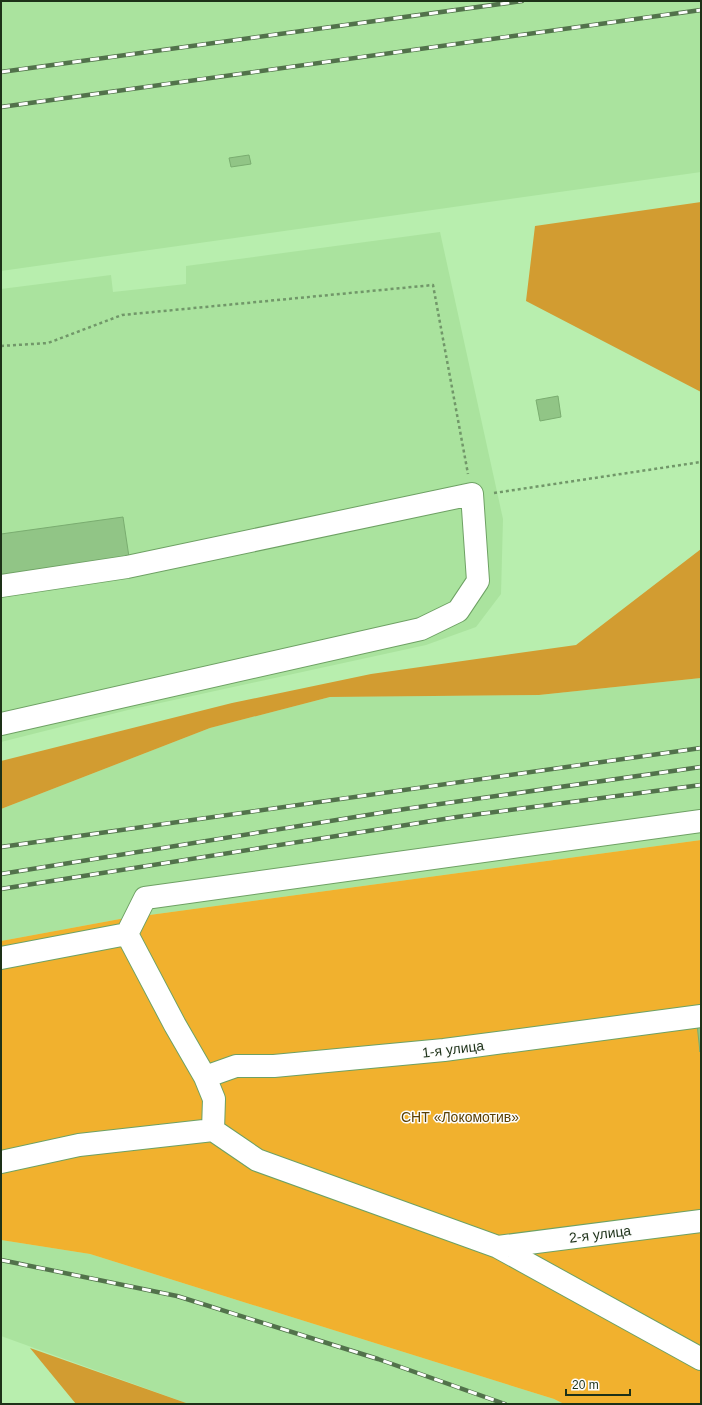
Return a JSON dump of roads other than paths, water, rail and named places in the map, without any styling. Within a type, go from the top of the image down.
[{"type":"street","points":[[1,586],[127,567],[472,494],[478,581],[458,611],[413,631],[1,724]]},
{"type":"street","points":[[127,934],[145,898],[701,821]]},
{"type":"street","points":[[1,958],[127,934]]},
{"type":"street","points":[[127,934],[175,1025],[206,1077],[214,1099],[213,1130]]},
{"type":"street","name":"1-я улица","points":[[206,1077],[236,1066],[274,1066],[444,1050],[701,1016]]},
{"type":"street","points":[[1,1162],[79,1145],[213,1130],[257,1160],[498,1246],[701,1359]]},
{"type":"street","name":"2-я улица","points":[[498,1246],[701,1220]]},
{"type":"railway","points":[[1,72],[522,1]]},
{"type":"railway","points":[[1,107],[701,10]]},
{"type":"railway","points":[[1,847],[701,748]]},
{"type":"railway","points":[[1,874],[405,809],[701,767]]},
{"type":"railway","points":[[1,889],[457,817],[701,785]]},
{"type":"railway","points":[[1,1260],[177,1296],[378,1359],[505,1404]]},
{"type":"park label","name":"СНТ «Локомотив»","points":[[460,1117]]}]
